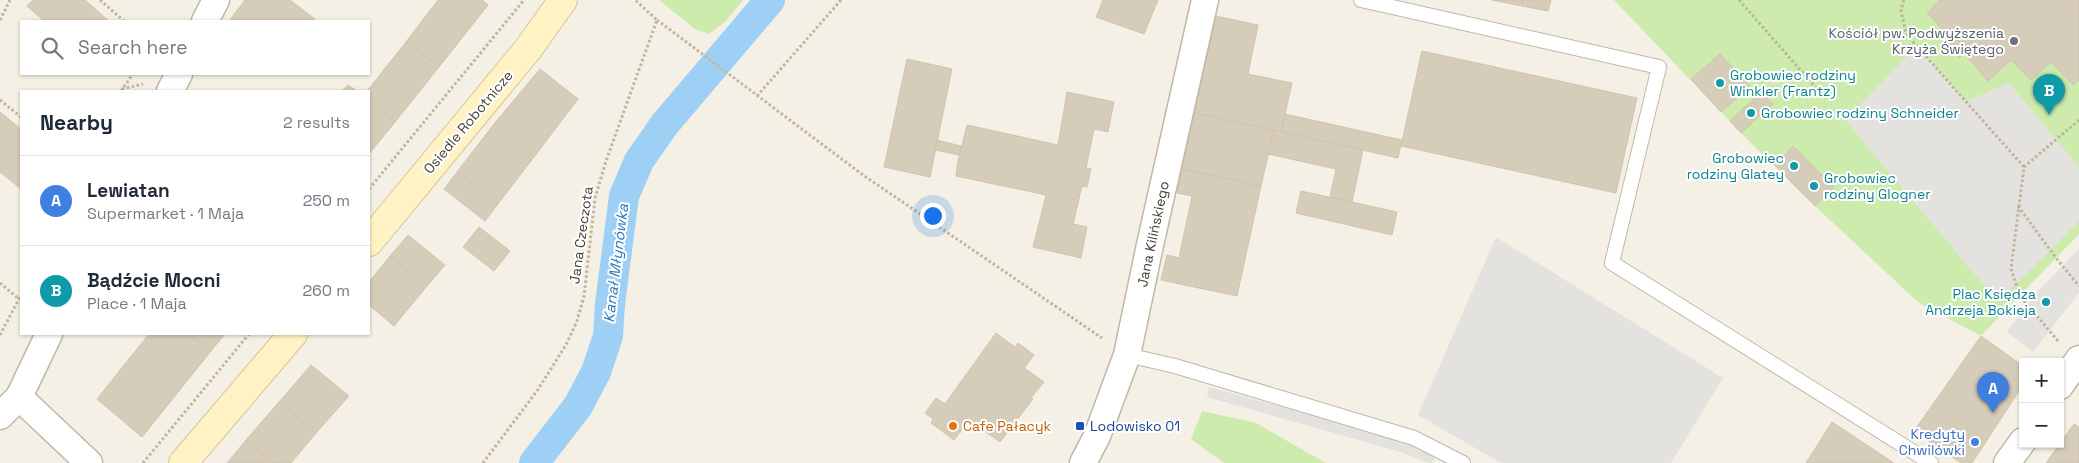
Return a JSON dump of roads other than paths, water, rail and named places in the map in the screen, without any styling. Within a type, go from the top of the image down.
[{"type":"street","points":[[206,20],[216,0]]},
{"type":"street","name":"Osiedle Robotnicze","points":[[370,241],[528,49],[563,0]]},
{"type":"street","name":"Jana Kilińskiego","points":[[1083,463],[1097,436],[1127,355],[1205,0]]},
{"type":"street","points":[[170,90],[178,75]]},
{"type":"street","points":[[0,416],[18,396],[48,335]]},
{"type":"street","points":[[183,463],[292,335]]},
{"type":"street","points":[[2064,380],[2078,361]]},
{"type":"street","points":[[18,396],[89,463]]},
{"type":"street","points":[[2007,463],[2019,446]]},
{"type":"lane","points":[[1361,0],[1659,67],[1612,262],[1931,463]]},
{"type":"lane","points":[[1127,355],[1175,366],[1414,438],[1463,463]]},
{"type":"waterway","name":"Kanał Młynówka","points":[[534,463],[578,406],[596,372],[608,336],[610,304],[624,196],[639,161],[664,125],[770,0]]},
{"type":"place","name":"Kościół pw. Podwyższenia Krzyża Świętego","points":[[2014,41]]},
{"type":"place","name":"Grobowiec rodziny Winkler (Frantz)","points":[[1720,83]]},
{"type":"place","name":"Grobowiec rodziny Schneider","points":[[1751,113]]},
{"type":"place","name":"Bądźcie Mocni","points":[[2049,115]]},
{"type":"place","name":"Grobowiec rodziny Glatey","points":[[1794,166]]},
{"type":"place","name":"Grobowiec rodziny Glogner","points":[[1814,186]]},
{"type":"place","name":"Plac Księdza Andrzeja Bokieja","points":[[2046,302]]},
{"type":"place","name":"Lewiatan","points":[[1993,413]]},
{"type":"place","name":"Cafe Pałacyk","points":[[953,426]]},
{"type":"place","name":"Lodowisko 01","points":[[1080,426]]},
{"type":"place","name":"Kredyty Chwilówki","points":[[1975,442]]}]
